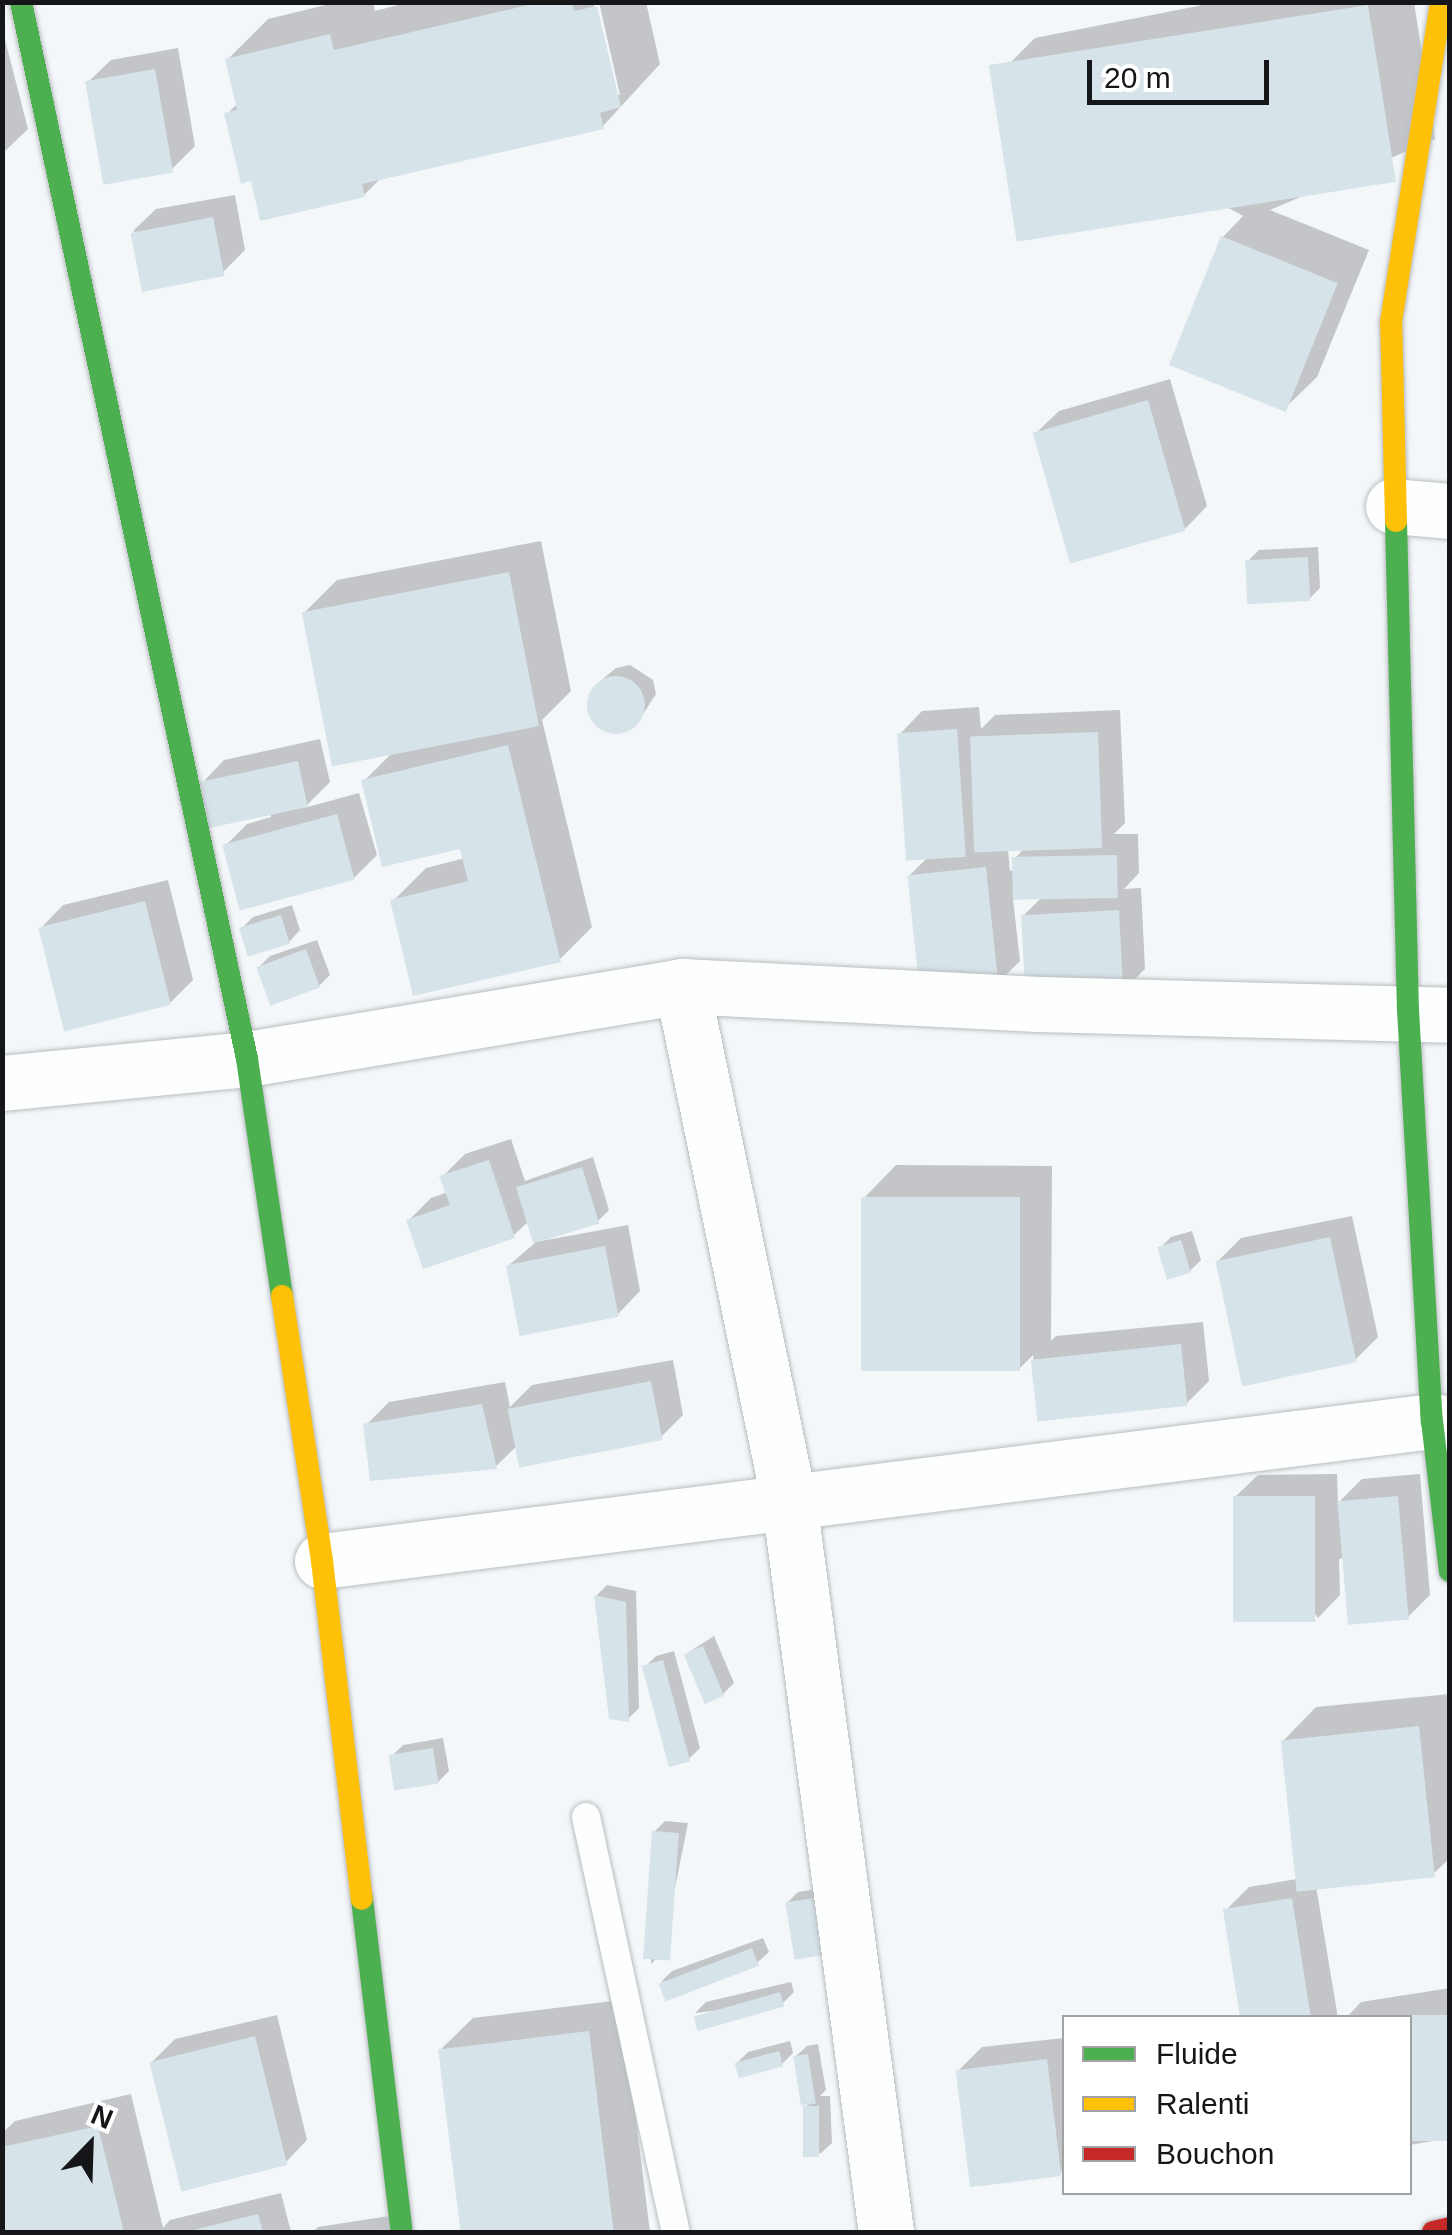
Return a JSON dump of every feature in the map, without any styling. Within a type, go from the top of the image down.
[{"type":"street","points":[[21,2],[247,1059],[322,1561],[402,2232]]},
{"type":"street","points":[[1441,2],[1390,322],[1394,506],[1429,1013],[1440,1422],[1450,1570]]},
{"type":"street","points":[[1394,506],[1450,511]]},
{"type":"street","points":[[682,986],[789,1502],[886,2232]]},
{"type":"street","points":[[2,1083],[247,1059],[682,986],[1039,1004],[1429,1013]]},
{"type":"street","points":[[322,1561],[1440,1422]]},
{"type":"street","points":[[1433,2232],[1450,2228]]},
{"type":"lane","points":[[586,1817],[676,2232]]},
{"type":"building","points":[[541,2],[572,2],[574,11],[597,6],[621,107],[600,113],[604,129],[362,184],[365,197],[260,221],[251,181],[241,184],[224,113],[237,110],[225,59],[330,34],[334,50]]},
{"type":"building","points":[[1368,5],[1396,182],[1017,242],[989,65]]},
{"type":"building","points":[[155,69],[173,172],[103,185],[85,81]]},
{"type":"building","points":[[213,217],[224,276],[142,292],[131,233]]},
{"type":"building","points":[[1221,236],[1338,283],[1286,412],[1169,365]]},
{"type":"building","points":[[1148,400],[1185,531],[1070,564],[1033,433]]},
{"type":"building","points":[[1308,557],[1310,601],[1247,604],[1245,560]]},
{"type":"building","points":[[509,572],[539,726],[332,766],[302,612]]},
{"type":"building","points":[[616,676],[637,684],[645,705],[637,726],[616,734],[595,726],[587,705],[595,684]]},
{"type":"building","points":[[957,729],[966,857],[906,861],[897,733]]},
{"type":"building","points":[[1098,732],[1102,848],[974,852],[970,736]]},
{"type":"building","points":[[508,745],[561,962],[413,996],[390,900],[468,881],[460,849],[382,867],[361,780]]},
{"type":"building","points":[[298,761],[308,807],[209,828],[199,782]]},
{"type":"building","points":[[337,814],[355,880],[240,910],[222,845]]},
{"type":"building","points":[[1117,855],[1118,898],[1013,900],[1012,857]]},
{"type":"building","points":[[986,867],[999,986],[920,995],[907,875]]},
{"type":"building","points":[[145,901],[171,1005],[64,1031],[38,928]]},
{"type":"building","points":[[1119,910],[1123,994],[1026,999],[1021,915]]},
{"type":"building","points":[[281,915],[290,944],[248,957],[239,928]]},
{"type":"building","points":[[306,949],[320,988],[270,1006],[256,967]]},
{"type":"building","points":[[489,1160],[515,1238],[423,1269],[406,1220],[450,1205],[439,1176]]},
{"type":"building","points":[[582,1167],[599,1223],[533,1244],[516,1187]]},
{"type":"building","points":[[861,1197],[1020,1197],[1020,1371],[861,1371]]},
{"type":"building","points":[[1330,1237],[1357,1362],[1242,1387],[1216,1261]]},
{"type":"building","points":[[1181,1240],[1191,1273],[1167,1280],[1157,1247]]},
{"type":"building","points":[[605,1246],[619,1317],[520,1336],[506,1265]]},
{"type":"building","points":[[1181,1344],[1187,1406],[1037,1421],[1031,1360]]},
{"type":"building","points":[[651,1381],[662,1440],[519,1468],[508,1409]]},
{"type":"building","points":[[482,1404],[497,1469],[370,1481],[363,1424]]},
{"type":"building","points":[[1233,1496],[1315,1496],[1315,1622],[1233,1622]]},
{"type":"building","points":[[1398,1496],[1409,1620],[1348,1625],[1337,1501]]},
{"type":"building","points":[[594,1595],[626,1602],[629,1722],[609,1719]]},
{"type":"building","points":[[703,1646],[724,1696],[705,1704],[684,1654]]},
{"type":"building","points":[[663,1660],[690,1761],[669,1767],[642,1666]]},
{"type":"building","points":[[1419,1726],[1435,1877],[1297,1892],[1281,1741]]},
{"type":"building","points":[[433,1748],[439,1784],[394,1791],[389,1755]]},
{"type":"building","points":[[652,1831],[679,1833],[670,1961],[643,1959]]},
{"type":"building","points":[[820,1897],[829,1954],[795,1960],[785,1902]]},
{"type":"building","points":[[1292,1898],[1311,2015],[1240,2015],[1223,1909]]},
{"type":"building","points":[[752,1948],[759,1966],[665,2002],[659,1984]]},
{"type":"building","points":[[780,1992],[784,2006],[698,2031],[693,2017]]},
{"type":"building","points":[[1412,2015],[1450,2015],[1450,2141],[1412,2141]]},
{"type":"building","points":[[589,2031],[614,2232],[461,2232],[438,2050]]},
{"type":"building","points":[[255,2036],[287,2165],[181,2191],[149,2062]]},
{"type":"building","points":[[779,2051],[783,2066],[739,2078],[735,2063]]},
{"type":"building","points":[[808,2054],[816,2103],[801,2106],[793,2056]]},
{"type":"building","points":[[1047,2059],[1061,2176],[970,2187],[956,2070]]},
{"type":"building","points":[[803,2106],[819,2106],[819,2157],[803,2157]]},
{"type":"building","points":[[98,2126],[124,2232],[2,2232],[2,2147]]},
{"type":"building","points":[[258,2214],[263,2232],[190,2231]]},
{"type":"traffic: fast","points":[[21,2],[247,1059],[282,1296]]},
{"type":"traffic: fast","points":[[1396,521],[1408,1010],[1432,1421],[1450,1571]]},
{"type":"traffic: fast","points":[[362,1899],[402,2232]]},
{"type":"traffic: slow","points":[[1396,521],[1391,322],[1441,2]]},
{"type":"traffic: slow","points":[[282,1296],[322,1561],[362,1899]]},
{"type":"traffic: jam","points":[[1433,2232],[1450,2228]]}]
